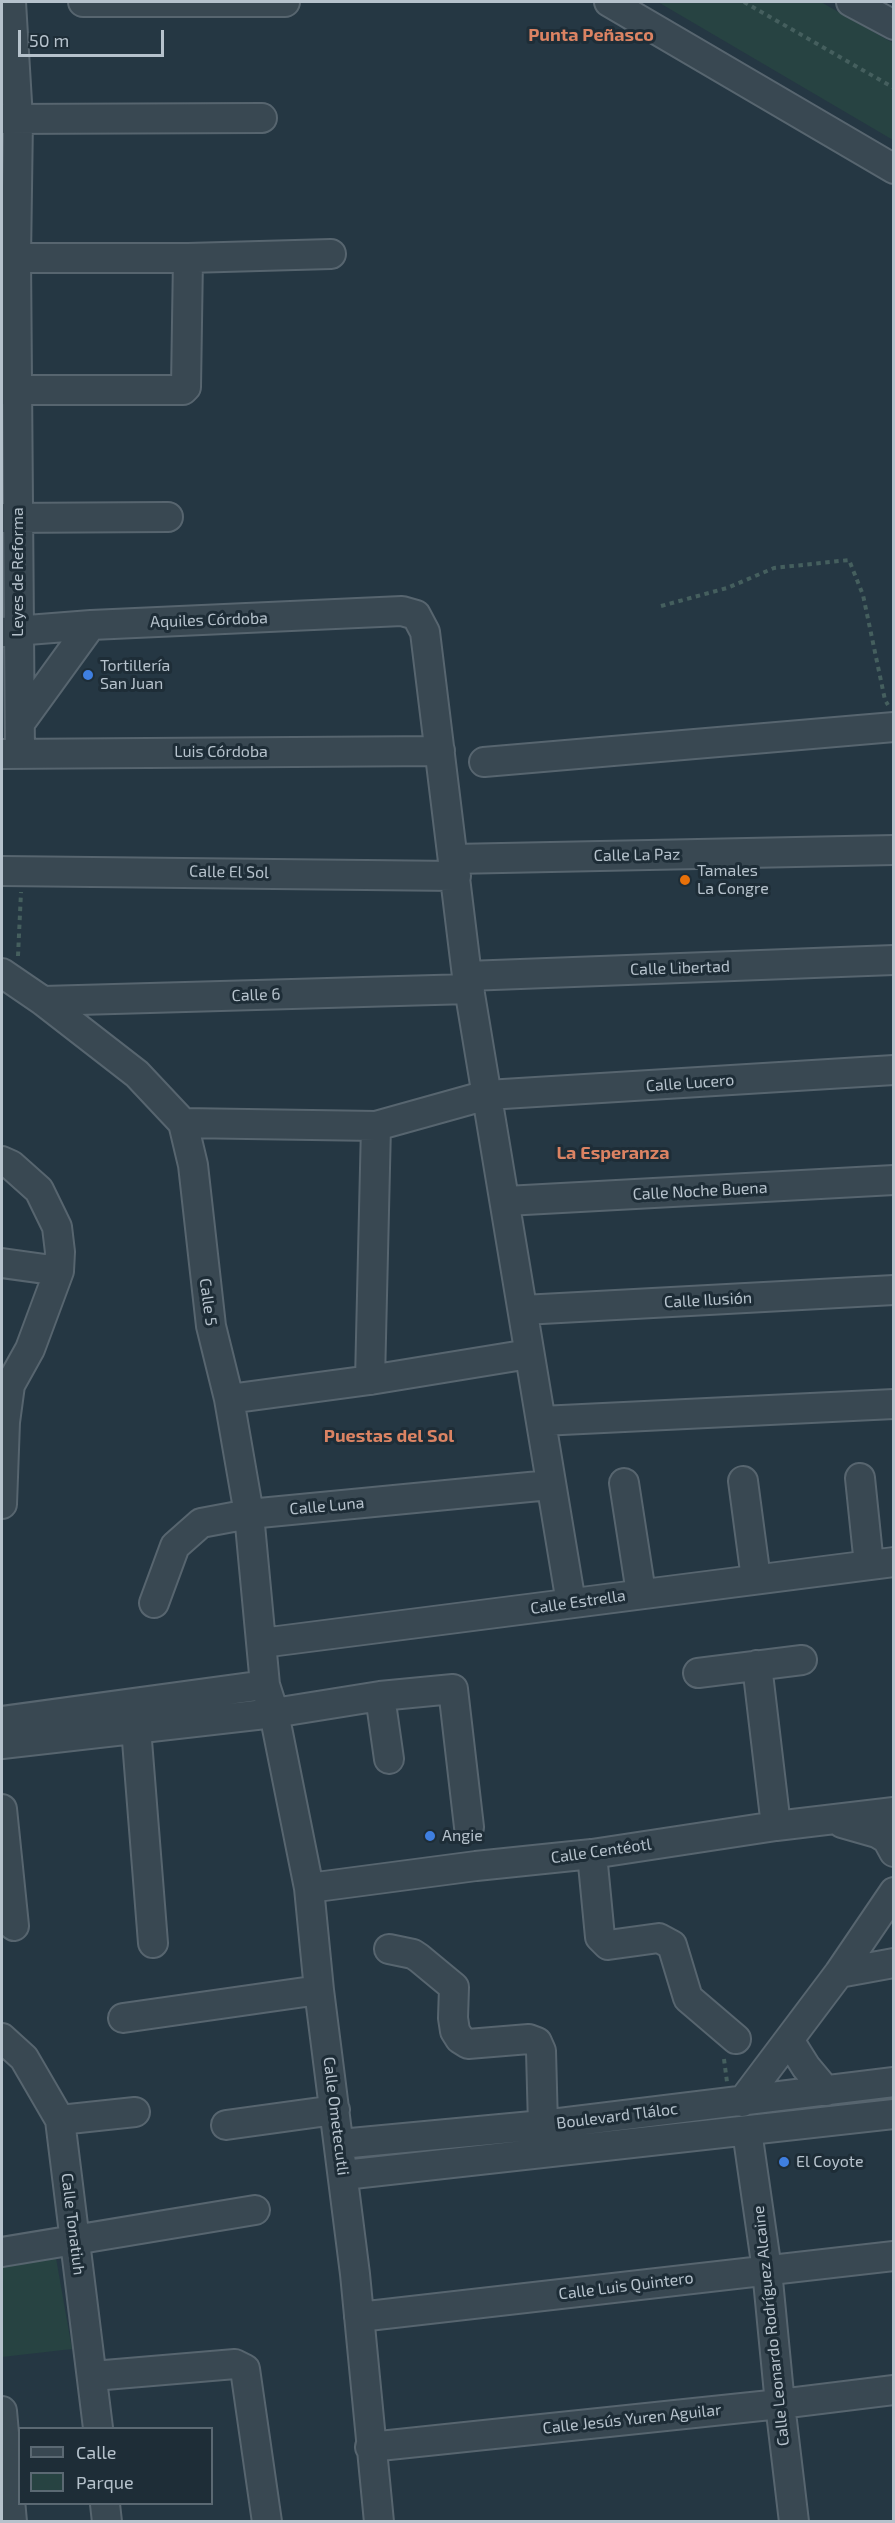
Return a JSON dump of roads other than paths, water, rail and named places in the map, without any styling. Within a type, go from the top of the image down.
[{"type":"street","name":"Leyes de Reforma","points":[[11,2],[10,631],[20,723],[11,754]]},
{"type":"street","points":[[83,2],[285,2]]},
{"type":"street","points":[[609,2],[894,169]]},
{"type":"street","points":[[851,2],[894,26]]},
{"type":"street","points":[[10,119],[262,118]]},
{"type":"street","points":[[9,258],[188,258],[331,254]]},
{"type":"street","points":[[9,390],[183,390],[188,383],[188,258]]},
{"type":"street","points":[[10,517],[168,517]]},
{"type":"street","name":"Aquiles Córdoba","points":[[10,631],[91,625],[402,611],[416,615],[425,632],[440,751]]},
{"type":"street","points":[[20,723],[91,625]]},
{"type":"street","points":[[484,762],[894,727]]},
{"type":"street","points":[[440,751],[469,983],[571,1603]]},
{"type":"street","name":"Luis Córdoba","points":[[11,754],[440,751]]},
{"type":"street","name":"Calle La Paz","points":[[455,868],[894,850]]},
{"type":"street","name":"Calle El Sol","points":[[12,871],[455,868]]},
{"type":"street","name":"Calle Libertad","points":[[469,983],[894,960]]},
{"type":"street","points":[[9,979],[43,1001],[136,1074],[183,1123]]},
{"type":"street","name":"Calle 6","points":[[43,1001],[469,983]]},
{"type":"street","name":"Calle Lucero","points":[[183,1123],[376,1126],[487,1095],[894,1070]]},
{"type":"street","name":"Calle 5","points":[[183,1123],[192,1165],[211,1326],[229,1399],[249,1514],[266,1685],[274,1713]]},
{"type":"street","points":[[370,1380],[376,1126]]},
{"type":"street","points":[[2,1161],[11,1165],[39,1191],[57,1227],[60,1252],[59,1271],[30,1349],[6,1385],[2,1504]]},
{"type":"street","name":"Calle Noche Buena","points":[[506,1201],[894,1180]]},
{"type":"street","points":[[2,1263],[59,1271]]},
{"type":"street","name":"Calle Ilusión","points":[[522,1310],[894,1290]]},
{"type":"street","points":[[229,1399],[370,1380],[530,1354]]},
{"type":"street","points":[[541,1421],[894,1404]]},
{"type":"street","points":[[860,1478],[881,1564]]},
{"type":"street","points":[[743,1481],[756,1579]]},
{"type":"street","points":[[624,1482],[641,1593]]},
{"type":"street","name":"Calle Luna","points":[[154,1603],[175,1546],[201,1523],[249,1514],[550,1485]]},
{"type":"street","name":"Calle Estrella","points":[[262,1643],[881,1564]]},
{"type":"street","points":[[698,1672],[802,1660]]},
{"type":"street","points":[[757,1665],[776,1826]]},
{"type":"street","points":[[2,1721],[266,1685]]},
{"type":"street","points":[[2,1744],[274,1713],[380,1696],[453,1689],[469,1827]]},
{"type":"street","points":[[380,1696],[389,1759]]},
{"type":"street","name":"Calle Ometecutli","points":[[274,1713],[309,1888],[319,1990],[344,2175],[379,2522]]},
{"type":"street","points":[[136,1728],[153,1943]]},
{"type":"street","points":[[2,1809],[14,1926]]},
{"type":"street","name":"Calle Centéotl","points":[[309,1888],[476,1866],[592,1854],[776,1826],[894,1812]]},
{"type":"street","points":[[831,1820],[877,1833],[887,1839],[894,1852]]},
{"type":"street","points":[[592,1854],[600,1937],[608,1945],[659,1938],[672,1945],[688,1998],[736,2039]]},
{"type":"street","points":[[742,2102],[839,1973],[894,1892]]},
{"type":"street","points":[[389,1949],[413,1954],[454,1987],[453,2018],[455,2031],[460,2040],[468,2044],[529,2038],[537,2042],[541,2051],[543,2125]]},
{"type":"street","points":[[839,1973],[894,1963]]},
{"type":"street","points":[[123,2018],[319,1990]]},
{"type":"street","name":"Calle Tonatiuh","points":[[2,2038],[24,2058],[60,2120],[98,2427]]},
{"type":"street","points":[[789,2040],[806,2067],[826,2091]]},
{"type":"street","name":"Boulevard Tláloc","points":[[340,2144],[543,2125],[894,2082]]},
{"type":"street","points":[[225,2125],[335,2110]]},
{"type":"street","points":[[60,2120],[135,2112]]},
{"type":"street","name":"Boulevard Tláloc","points":[[344,2175],[894,2115]]},
{"type":"street","name":"Calle Leonardo Rodríguez Alcaine","points":[[747,2131],[767,2270],[794,2522]]},
{"type":"street","points":[[2,2252],[255,2210]]},
{"type":"street","name":"Calle Luis Quintero","points":[[359,2317],[894,2256]]},
{"type":"street","points":[[93,2376],[235,2364],[245,2369],[267,2522]]},
{"type":"street","name":"Calle Jesús Yuren Aguilar","points":[[370,2447],[894,2390]]},
{"type":"street","points":[[2,2411],[12,2522]]},
{"type":"street","points":[[105,2505],[107,2522]]},
{"type":"place","name":"Tortillería San Juan","points":[[88,675]]},
{"type":"place","name":"Tamales La Congre","points":[[685,880]]},
{"type":"place","name":"Angie","points":[[430,1836]]},
{"type":"place","name":"El Coyote","points":[[784,2162]]},
{"type":"district","name":"Punta Peñasco","points":[[591,35]]},
{"type":"district","name":"La Esperanza","points":[[613,1153]]},
{"type":"district","name":"Puestas del Sol","points":[[389,1436]]}]
